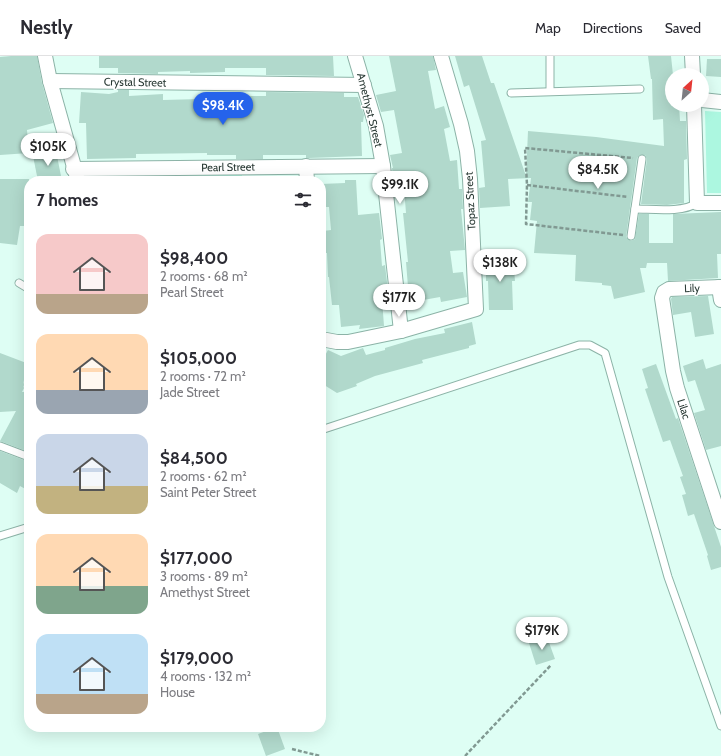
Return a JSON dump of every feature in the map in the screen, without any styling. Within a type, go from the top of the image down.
[{"type":"street","points":[[45,56],[50,81],[75,175]]},
{"type":"street","name":"Amethyst Street","points":[[356,56],[376,126],[401,331]]},
{"type":"street","name":"Topaz Street","points":[[326,339],[337,342],[348,342],[401,331],[476,309],[470,179],[467,151],[461,124],[441,56]]},
{"type":"street","points":[[692,56],[693,68]]},
{"type":"street","name":"Crystal Street","points":[[50,81],[364,85]]},
{"type":"street","points":[[709,101],[721,102]]},
{"type":"street","points":[[694,112],[697,203],[721,203]]},
{"type":"street","points":[[306,166],[307,176]]},
{"type":"street","name":"Pearl Street","points":[[75,175],[306,166],[382,166]]},
{"type":"street","name":"Lily","points":[[664,292],[669,289],[676,288],[720,291]]},
{"type":"street","name":"Lilac","points":[[664,292],[662,298],[673,371],[721,522]]},
{"type":"lane","points":[[550,56],[550,91]]},
{"type":"lane","points":[[511,93],[640,89]]},
{"type":"lane","points":[[630,236],[642,159]]},
{"type":"lane","points":[[635,209],[680,209],[697,203]]},
{"type":"lane","points":[[19,283],[24,286]]},
{"type":"lane","points":[[326,428],[579,345],[590,345],[605,353],[668,576],[721,726]]},
{"type":"lane","points":[[0,446],[24,455]]},
{"type":"lane","points":[[0,536],[24,529]]},
{"type":"path","points":[[630,236],[526,224],[527,184],[525,148],[642,159]]},
{"type":"path","points":[[527,184],[636,198]]},
{"type":"path","points":[[465,756],[551,665]]},
{"type":"path","points":[[292,748],[320,756]]},
{"type":"green space","points":[[705,112],[721,112],[721,193],[707,193]]},
{"type":"green space","points":[[242,175],[242,176],[165,176]]},
{"type":"building","points":[[37,56],[42,83],[53,123],[27,130],[29,153],[0,155],[0,57]]},
{"type":"building","points":[[99,56],[333,56],[334,76],[266,75],[266,68],[225,68],[225,72],[190,73],[190,71],[158,72],[158,74],[118,73],[118,68],[99,68]]},
{"type":"building","points":[[389,56],[433,56],[436,70],[428,71],[435,109],[444,106],[450,127],[444,129],[450,161],[457,160],[459,189],[462,189],[463,209],[461,209],[465,250],[450,251],[453,273],[463,272],[467,297],[441,302],[440,297],[412,302],[411,299],[409,299],[406,262],[408,262],[403,213],[406,213],[404,188],[394,189],[393,168],[390,155],[402,153],[394,110],[381,112],[376,95],[396,91]]},
{"type":"building","points":[[455,56],[482,56],[491,83],[494,83],[526,176],[528,131],[596,137],[664,146],[663,119],[653,120],[652,79],[648,56],[671,56],[672,68],[665,68],[665,112],[679,112],[680,121],[686,121],[687,159],[684,160],[684,203],[667,205],[641,204],[647,159],[645,155],[640,155],[637,158],[626,237],[631,241],[635,239],[639,214],[649,214],[649,243],[673,243],[673,214],[721,212],[721,254],[717,254],[718,278],[668,281],[667,263],[647,263],[646,268],[640,268],[645,292],[614,299],[611,286],[602,285],[602,283],[575,281],[576,255],[534,253],[537,221],[530,220],[532,202],[528,202],[531,178],[508,179],[510,206],[480,208],[479,188],[485,187],[481,141],[486,140],[469,85],[464,87]]},
{"type":"building","points":[[707,59],[721,59],[721,77],[709,76],[709,68],[706,68]]},
{"type":"building","points":[[118,90],[129,90],[129,96],[163,94],[163,100],[200,99],[201,103],[227,103],[226,96],[266,96],[266,92],[344,93],[344,97],[358,97],[364,115],[363,122],[361,122],[362,156],[306,158],[306,155],[263,155],[263,159],[236,159],[236,155],[207,155],[207,153],[136,154],[136,158],[87,159],[86,123],[79,123],[81,92],[109,94],[118,92]]},
{"type":"building","points":[[56,151],[61,176],[37,176],[33,156]]},
{"type":"building","points":[[0,179],[24,179],[24,226],[20,226],[17,245],[0,243]]},
{"type":"building","points":[[345,180],[356,180],[358,215],[379,213],[382,239],[380,240],[382,266],[385,265],[389,299],[382,299],[384,326],[359,329],[360,325],[341,327],[339,305],[332,305],[326,253],[326,231],[331,230],[329,207],[326,207],[326,184],[345,183]]},
{"type":"building","points":[[486,258],[513,258],[515,281],[512,281],[513,310],[489,310],[488,281],[486,281]]},
{"type":"building","points":[[708,296],[714,334],[695,337],[691,312],[673,315],[671,299],[672,297]]},
{"type":"building","points":[[472,322],[476,344],[469,346],[469,348],[422,360],[423,363],[375,376],[356,384],[357,386],[337,393],[326,386],[326,354],[328,350],[341,356],[363,348],[366,355],[415,339],[445,333],[444,329]]},
{"type":"building","points":[[0,353],[24,362],[24,388],[22,392],[24,392],[24,450],[0,441],[16,411],[0,412]]},
{"type":"building","points":[[703,359],[706,369],[721,364],[721,446],[706,450],[694,413],[705,410],[695,380],[688,382],[683,366]]},
{"type":"building","points":[[656,364],[676,419],[678,418],[721,547],[721,567],[711,570],[708,555],[694,514],[688,516],[682,495],[686,494],[680,477],[683,476],[670,440],[663,442],[645,389],[648,388],[642,369]]},
{"type":"building","points":[[0,451],[24,460],[24,488],[20,486],[17,493],[0,483]]},
{"type":"building","points":[[547,637],[555,659],[536,665],[529,643]]},
{"type":"building","points":[[263,732],[279,732],[285,749],[266,756],[258,734]]}]
